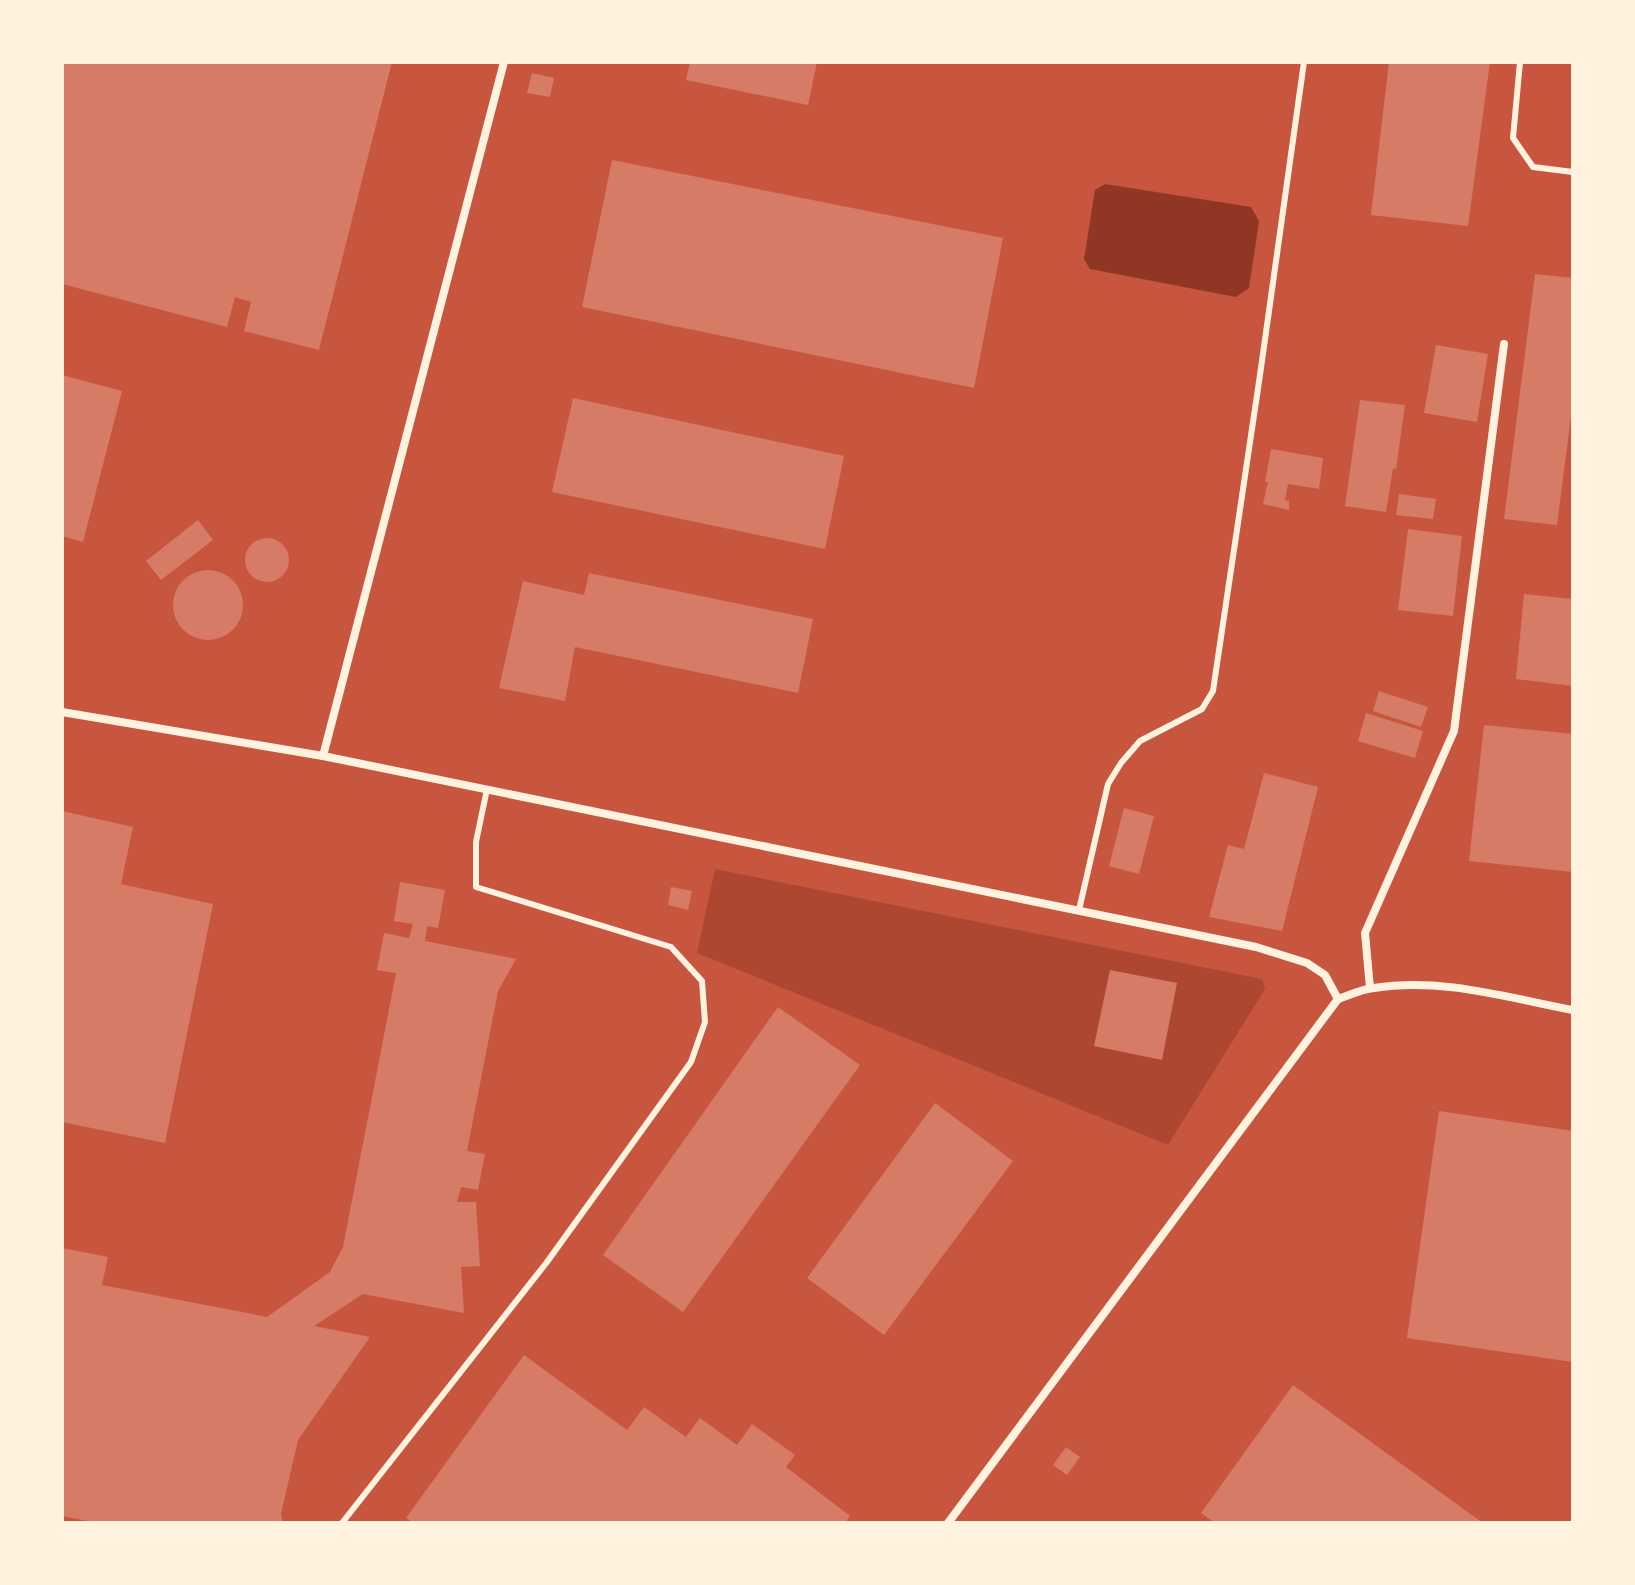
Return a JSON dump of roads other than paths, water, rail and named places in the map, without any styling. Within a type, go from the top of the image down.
[{"type":"street","points":[[323,756],[504,62]]},
{"type":"street","points":[[1370,988],[1365,933],[1454,731],[1504,344]]},
{"type":"street","points":[[62,712],[323,756],[1256,947],[1307,963],[1325,975],[1338,999]]},
{"type":"street","points":[[948,1523],[1338,999],[1370,988],[1437,985],[1573,1010]]},
{"type":"lane","points":[[1079,910],[1108,784],[1140,741],[1202,709],[1213,691],[1304,62]]},
{"type":"lane","points":[[1520,62],[1513,138],[1533,167],[1573,172]]},
{"type":"lane","points":[[342,1523],[547,1262],[691,1062],[705,1022],[702,981],[671,947],[476,887],[476,842],[487,789]]}]
